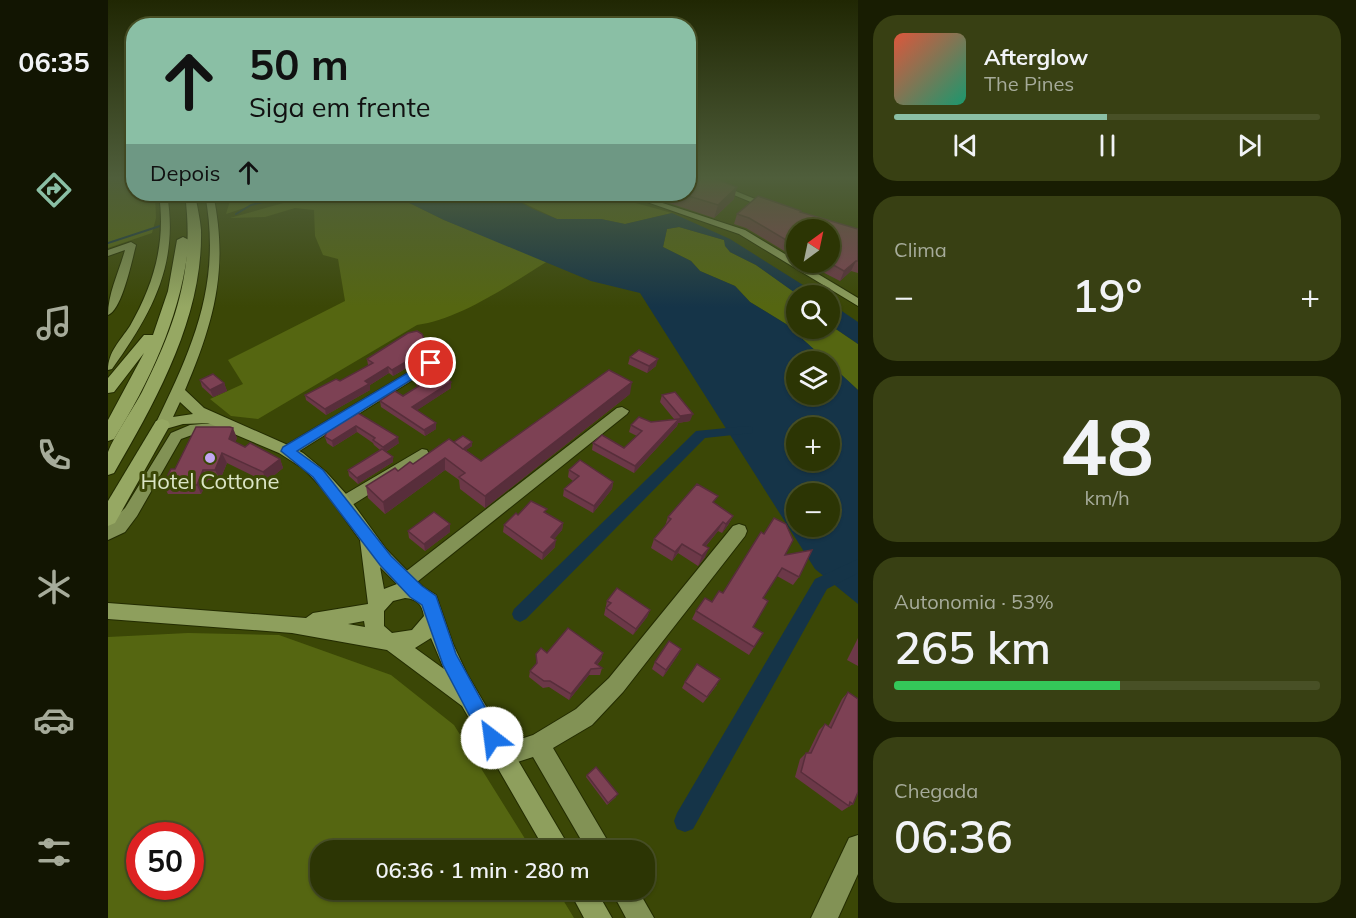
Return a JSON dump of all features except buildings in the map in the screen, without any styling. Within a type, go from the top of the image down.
[{"type":"highway","points":[[108,435],[144,368],[166,315],[177,278],[183,245],[183,221]]},
{"type":"highway","points":[[108,468],[149,392],[184,306],[196,236],[194,221]]},
{"type":"highway","points":[[108,388],[133,360],[166,315]]},
{"type":"highway","points":[[108,518],[162,424]]},
{"type":"main road","points":[[108,366],[141,319],[158,277],[167,234],[166,221]]},
{"type":"main road","points":[[162,424],[194,353],[214,283],[216,230],[214,221]]},
{"type":"main road","points":[[713,221],[751,236],[858,303]]},
{"type":"main road","points":[[178,391],[188,404],[210,418],[288,451],[314,469],[343,503],[385,560],[430,602],[433,618],[449,659],[502,756],[553,840]]},
{"type":"main road","points":[[162,424],[182,419],[210,418]]},
{"type":"main road","points":[[366,535],[374,569],[376,608],[374,626],[388,640],[438,675],[472,703]]},
{"type":"main road","points":[[292,624],[376,608],[390,594],[407,590],[411,586]]},
{"type":"main road","points":[[108,612],[292,624],[388,640],[414,641],[430,627],[433,618]]},
{"type":"main road","points":[[588,900],[599,918]]},
{"type":"street","points":[[108,253],[131,245],[121,283],[108,312]]},
{"type":"street","points":[[288,451],[431,363]]},
{"type":"street","points":[[411,586],[622,411]]},
{"type":"street","points":[[108,533],[119,527],[131,513],[176,436],[190,430],[233,427]]},
{"type":"street","points":[[343,503],[422,454]]},
{"type":"street","points":[[502,756],[538,744],[584,717],[616,685],[739,531]]},
{"type":"street","points":[[538,744],[595,840]]},
{"type":"street","points":[[824,918],[858,847]]},
{"type":"street","points":[[630,900],[641,918]]},
{"type":"green space","points":[[108,221],[155,221],[152,233],[108,248]]},
{"type":"green space","points":[[314,221],[446,221],[548,261],[467,309],[433,322],[417,325],[258,419],[231,416],[210,399],[243,384],[228,360],[345,301],[338,259],[323,255],[315,236]]},
{"type":"green space","points":[[610,221],[639,221],[625,224]]},
{"type":"green space","points":[[679,227],[724,240],[730,252],[756,265],[786,286],[786,324],[750,302],[735,286],[700,271],[691,261],[663,247],[667,229]]},
{"type":"green space","points":[[840,332],[858,344],[858,390],[840,374],[840,351],[815,351],[802,339],[840,339]]},
{"type":"green space","points":[[188,633],[279,635],[391,675],[454,725],[526,840],[310,840],[310,900],[563,900],[574,918],[108,918],[108,637]]},
{"type":"water","points":[[446,221],[610,221],[625,224],[639,221],[689,221],[730,239],[803,285],[786,286],[756,265],[730,252],[724,240],[679,227],[667,229],[663,247],[691,261],[700,271],[735,286],[750,302],[786,324],[786,339],[803,339],[816,351],[786,351],[786,405],[840,405],[840,373],[858,390],[858,604],[815,569],[795,537],[840,537],[840,483],[786,483],[786,523],[640,293],[591,281]]},
{"type":"water","points":[[840,310],[858,322],[858,344],[840,332]]},
{"type":"waterway","points":[[108,243],[160,226]]},
{"type":"waterway","points":[[520,614],[701,434],[747,430]]},
{"type":"waterway","points":[[685,821],[821,584],[858,566]]},
{"type":"place","name":"Hotel Cottone","points":[[210,458]]},
{"type":"route","points":[[431,363],[288,451],[318,473],[385,560],[430,602],[433,618],[449,659],[492,738]]}]
